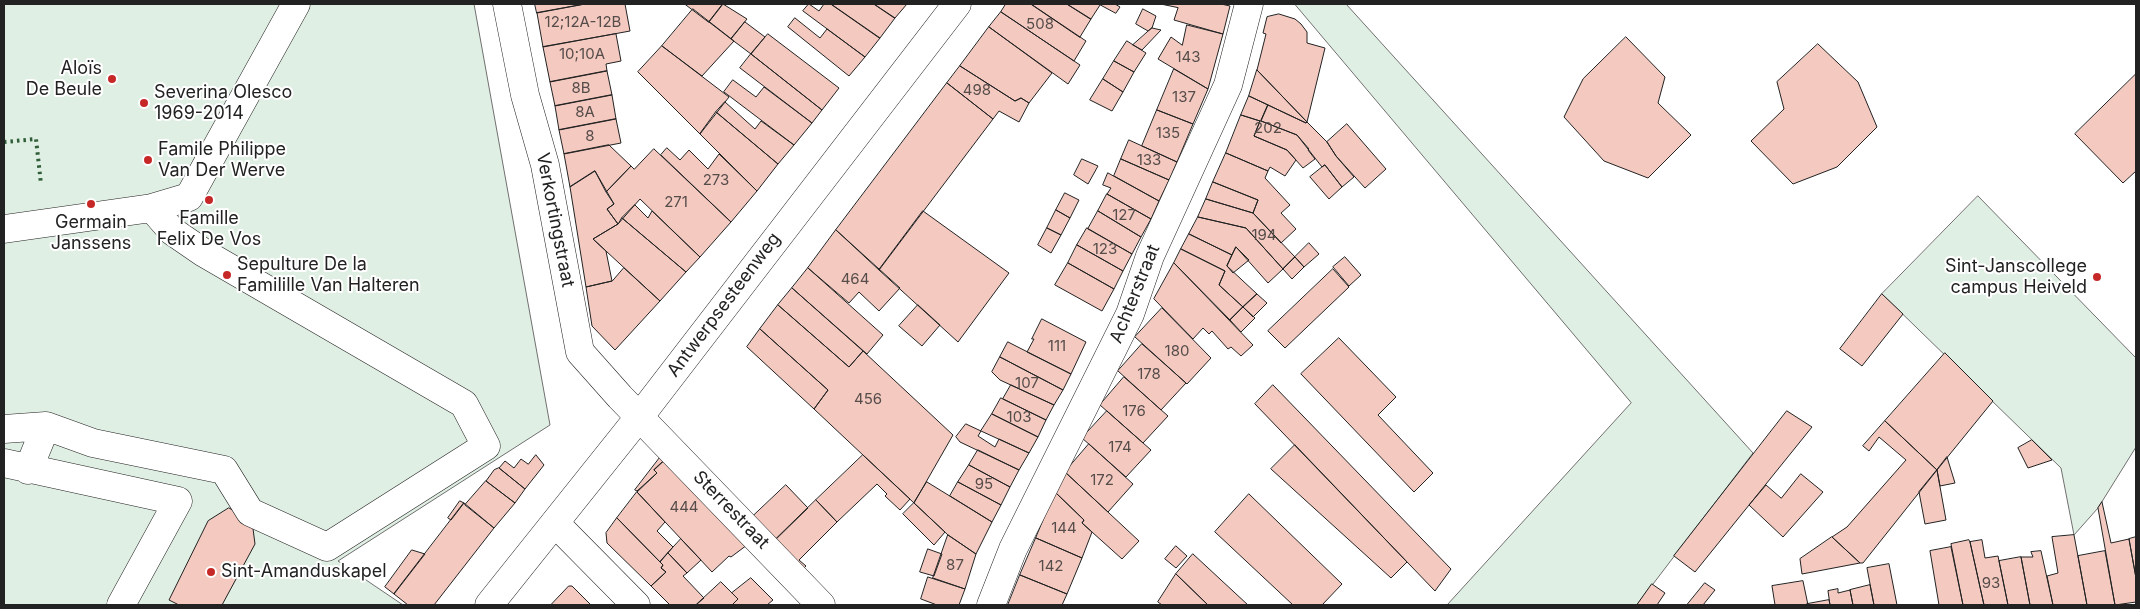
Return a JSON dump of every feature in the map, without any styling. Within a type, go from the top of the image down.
[{"type":"street","points":[[4,229],[152,208],[189,197],[296,4]]},
{"type":"street","name":"Verkortingstraat","points":[[507,4],[525,95],[545,165],[580,352],[598,374],[640,416]]},
{"type":"street","name":"Antwerpsesteenweg","points":[[489,605],[640,416],[957,4]]},
{"type":"street","name":"Achterstraat","points":[[991,605],[1013,549],[1130,314],[1150,256],[1228,85],[1249,4]]},
{"type":"street","points":[[4,429],[46,426],[93,443],[224,470],[250,512],[327,547],[486,446],[464,404],[204,254],[172,231],[152,208]]},
{"type":"street","name":"Sterrestraat","points":[[640,416],[821,605]]},
{"type":"street","points":[[46,426],[16,466],[178,501],[121,605]]},
{"type":"street","points":[[555,523],[636,605]]},
{"type":"green space","points":[[4,4],[474,4],[550,425],[338,561],[403,605],[4,605]]},
{"type":"green space","points":[[1295,4],[1346,4],[1753,453],[1637,605],[1447,605],[1631,403]]},
{"type":"green space","points":[[1978,196],[2136,358],[2136,447],[2098,508],[2074,535],[2061,468],[1882,294]]},
{"type":"building","points":[[535,4],[585,4],[537,13]]},
{"type":"building","points":[[585,4],[625,4],[630,31],[543,47],[537,13]]},
{"type":"building","points":[[685,4],[723,4],[709,22]]},
{"type":"building","points":[[723,4],[747,19],[731,39],[709,22]]},
{"type":"building","points":[[809,4],[819,11],[824,4],[831,4],[880,38],[865,57],[803,11]]},
{"type":"building","points":[[831,4],[874,4],[895,18],[880,38]]},
{"type":"building","points":[[874,4],[907,4],[895,18]]},
{"type":"building","points":[[1006,4],[1031,4],[1086,41],[1074,61],[1001,12]]},
{"type":"building","points":[[1031,4],[1067,4],[1091,19],[1080,37]]},
{"type":"building","points":[[1067,4],[1099,4],[1100,5],[1091,19]]},
{"type":"building","points":[[1099,4],[1115,4],[1120,7],[1116,13]]},
{"type":"building","points":[[1161,4],[1221,4],[1230,6],[1223,34],[1174,20],[1178,8]]},
{"type":"building","points":[[693,9],[734,41],[702,76],[662,46]]},
{"type":"building","points":[[1143,9],[1156,16],[1152,28],[1148,31],[1136,24]]},
{"type":"building","points":[[1001,12],[1080,65],[1068,84],[989,27]]},
{"type":"building","points":[[1279,14],[1295,19],[1301,24],[1307,32],[1307,43],[1325,48],[1307,122],[1257,70],[1266,34],[1263,33],[1267,17]]},
{"type":"building","points":[[795,18],[820,38],[827,29],[865,57],[849,76],[788,27]]},
{"type":"building","points":[[745,22],[765,37],[751,54],[731,39]]},
{"type":"building","points":[[1187,25],[1223,34],[1208,89],[1158,59],[1171,37],[1182,45]]},
{"type":"building","points":[[989,27],[1052,73],[1029,103],[1021,98],[1015,101],[960,66]]},
{"type":"building","points":[[1152,28],[1161,30],[1142,50],[1133,45]]},
{"type":"building","points":[[616,34],[621,61],[606,64],[607,71],[550,82],[543,47]]},
{"type":"building","points":[[768,34],[839,88],[822,110],[751,54]]},
{"type":"building","points":[[1626,37],[1665,77],[1658,103],[1691,135],[1648,178],[1604,161],[1564,117],[1583,79]]},
{"type":"building","points":[[1127,41],[1146,53],[1134,72],[1114,61]]},
{"type":"building","points":[[1818,44],[1858,82],[1877,127],[1837,167],[1793,184],[1751,141],[1784,109],[1777,82]]},
{"type":"building","points":[[662,46],[729,97],[700,134],[638,72]]},
{"type":"building","points":[[751,54],[822,110],[812,123],[740,68]]},
{"type":"building","points":[[1114,61],[1134,72],[1123,92],[1103,79]]},
{"type":"building","points":[[960,66],[1015,101],[1021,98],[1029,103],[1019,122],[999,111],[993,119],[947,83]]},
{"type":"building","points":[[1174,69],[1208,89],[1193,124],[1157,110]]},
{"type":"building","points":[[1257,70],[1307,122],[1306,123],[1249,96]]},
{"type":"building","points":[[607,71],[612,95],[555,106],[550,82]]},
{"type":"building","points":[[2136,74],[2136,171],[2123,183],[2075,134]]},
{"type":"building","points":[[1103,79],[1123,92],[1112,111],[1090,100]]},
{"type":"building","points":[[733,80],[756,97],[764,87],[812,123],[794,145],[724,92]]},
{"type":"building","points":[[947,83],[993,119],[879,270],[836,230]]},
{"type":"building","points":[[612,95],[616,119],[559,130],[555,106]]},
{"type":"building","points":[[1249,96],[1268,105],[1261,121],[1297,135],[1315,159],[1303,168],[1287,150],[1254,136],[1260,121],[1241,115]]},
{"type":"building","points":[[725,102],[755,129],[761,121],[794,145],[778,164],[716,112]]},
{"type":"building","points":[[1268,105],[1307,122],[1327,142],[1354,177],[1342,187],[1325,165],[1322,167],[1297,135],[1261,121]]},
{"type":"building","points":[[1157,110],[1193,124],[1177,162],[1142,146]]},
{"type":"building","points":[[716,112],[778,164],[757,191],[700,134]]},
{"type":"building","points":[[1241,115],[1260,121],[1254,136],[1287,150],[1296,160],[1285,176],[1270,167],[1268,171],[1226,153]]},
{"type":"building","points":[[616,119],[621,143],[564,154],[559,130]]},
{"type":"building","points":[[1347,124],[1386,169],[1365,188],[1336,156],[1327,142]]},
{"type":"building","points":[[1129,140],[1177,162],[1169,180],[1121,159]]},
{"type":"building","points":[[609,145],[631,166],[606,192],[595,171],[570,187],[564,154]]},
{"type":"building","points":[[667,148],[680,160],[689,150],[708,169],[719,154],[757,191],[731,222],[661,155]]},
{"type":"building","points":[[654,149],[731,222],[700,257],[640,199],[618,224],[607,209],[614,204],[606,192],[631,166],[634,169]]},
{"type":"building","points":[[1226,153],[1268,171],[1265,178],[1290,205],[1281,213],[1296,229],[1281,243],[1253,213],[1258,200],[1213,182]]},
{"type":"building","points":[[1082,159],[1098,166],[1088,184],[1074,175]]},
{"type":"building","points":[[1121,159],[1169,180],[1159,201],[1114,176]]},
{"type":"building","points":[[1325,165],[1342,187],[1329,199],[1310,177]]},
{"type":"building","points":[[595,171],[614,204],[607,209],[618,224],[593,239],[606,251],[612,281],[586,287],[570,187]]},
{"type":"building","points":[[1108,173],[1159,201],[1151,219],[1107,194],[1111,188],[1103,185]]},
{"type":"building","points":[[1213,182],[1258,200],[1253,213],[1206,199]]},
{"type":"building","points":[[1065,193],[1079,200],[1070,218],[1056,210]]},
{"type":"building","points":[[1107,194],[1151,219],[1141,237],[1098,211]]},
{"type":"building","points":[[1206,199],[1253,213],[1295,257],[1283,269],[1246,228],[1198,217]]},
{"type":"building","points":[[635,205],[648,218],[652,211],[700,257],[686,272],[622,218]]},
{"type":"building","points":[[1056,210],[1070,218],[1061,235],[1047,228]]},
{"type":"building","points":[[923,211],[1009,273],[958,342],[879,270]]},
{"type":"building","points":[[1098,211],[1141,237],[1132,254],[1088,229]]},
{"type":"building","points":[[1198,217],[1246,228],[1283,269],[1268,283],[1236,247],[1232,255],[1189,234]]},
{"type":"building","points":[[622,218],[686,272],[660,301],[593,239],[618,224]]},
{"type":"building","points":[[1047,228],[1061,235],[1051,253],[1038,245]]},
{"type":"building","points":[[1087,228],[1132,254],[1123,271],[1077,245]]},
{"type":"building","points":[[836,230],[900,288],[879,311],[859,292],[849,303],[808,268]]},
{"type":"building","points":[[1189,234],[1232,255],[1227,266],[1257,294],[1243,307],[1219,285],[1225,271],[1181,249]]},
{"type":"building","points":[[1309,243],[1319,254],[1304,267],[1295,257]]},
{"type":"building","points":[[1077,245],[1123,271],[1114,289],[1068,263]]},
{"type":"building","points":[[1236,247],[1249,260],[1233,273],[1227,266]]},
{"type":"building","points":[[1181,249],[1225,271],[1219,285],[1243,307],[1230,320],[1174,263]]},
{"type":"building","points":[[1295,257],[1304,267],[1292,279],[1283,269]]},
{"type":"building","points":[[1345,257],[1361,275],[1349,286],[1333,267]]},
{"type":"building","points":[[1068,263],[1114,289],[1102,311],[1055,285]]},
{"type":"building","points":[[1174,263],[1253,345],[1241,356],[1231,347],[1228,349],[1212,331],[1209,334],[1203,328],[1193,339],[1154,299]]},
{"type":"building","points":[[624,268],[660,301],[615,350],[592,326],[586,287],[612,281]]},
{"type":"building","points":[[808,268],[883,335],[867,354],[792,288]]},
{"type":"building","points":[[1333,269],[1349,287],[1285,348],[1268,331]]},
{"type":"building","points":[[792,288],[863,351],[849,367],[778,305]]},
{"type":"building","points":[[1257,294],[1267,303],[1253,317],[1243,307]]},
{"type":"building","points":[[1882,294],[1903,314],[1862,366],[1840,349]]},
{"type":"building","points":[[778,305],[849,367],[863,351],[953,435],[914,503],[814,409],[828,390],[760,329]]},
{"type":"building","points":[[918,305],[940,325],[922,346],[899,326]]},
{"type":"building","points":[[1243,307],[1255,318],[1241,332],[1230,320]]},
{"type":"building","points":[[1162,308],[1211,358],[1187,384],[1135,337]]},
{"type":"building","points":[[1042,319],[1086,342],[1071,374],[1027,352]]},
{"type":"building","points":[[760,329],[828,390],[814,409],[747,347]]},
{"type":"building","points":[[1339,338],[1396,397],[1378,415],[1433,473],[1414,492],[1301,374]]},
{"type":"building","points":[[1008,342],[1071,374],[1063,390],[1000,357]]},
{"type":"building","points":[[1142,344],[1186,383],[1161,410],[1118,371]]},
{"type":"building","points":[[1945,353],[1993,401],[1937,470],[1885,421]]},
{"type":"building","points":[[1000,357],[1063,390],[1054,405],[1000,380],[992,372]]},
{"type":"building","points":[[1124,377],[1168,416],[1143,443],[1100,405]]},
{"type":"building","points":[[1011,385],[1054,405],[1046,420],[1003,399]]},
{"type":"building","points":[[1273,385],[1451,569],[1435,591],[1255,404]]},
{"type":"building","points":[[1001,398],[1046,420],[1038,437],[992,414]]},
{"type":"building","points":[[1107,411],[1151,450],[1126,477],[1082,438]]},
{"type":"building","points":[[1787,411],[1812,427],[1695,572],[1674,556]]},
{"type":"building","points":[[992,414],[1038,437],[1029,453],[981,431]]},
{"type":"building","points":[[1885,421],[1937,470],[1863,563],[1860,563],[1832,537],[1847,527],[1906,460],[1879,437],[1869,451],[1863,446]]},
{"type":"building","points":[[966,424],[981,431],[978,436],[995,447],[999,439],[1029,453],[1019,470],[960,442],[956,437]]},
{"type":"building","points":[[2032,440],[2052,460],[2028,468],[2018,448]]},
{"type":"building","points":[[1089,444],[1133,484],[1108,512],[1065,472]]},
{"type":"building","points":[[1295,445],[1407,562],[1391,578],[1271,469]]},
{"type":"building","points":[[978,450],[1019,470],[1010,487],[969,465]]},
{"type":"building","points":[[665,451],[668,457],[654,470],[657,473],[637,491],[635,490]]},
{"type":"building","points":[[536,455],[544,465],[525,489],[499,468],[505,461],[514,468],[521,459],[528,464]]},
{"type":"building","points":[[863,455],[910,499],[900,510],[885,496],[887,494],[877,484],[837,522],[816,500]]},
{"type":"building","points":[[668,457],[751,542],[731,557],[729,556],[712,572],[637,492],[657,473],[654,470]]},
{"type":"building","points":[[1947,457],[1955,483],[1940,486],[1937,470]]},
{"type":"building","points":[[969,465],[1010,487],[1001,505],[958,482]]},
{"type":"building","points":[[499,468],[525,489],[515,503],[486,481],[494,470]]},
{"type":"building","points":[[1937,470],[1946,520],[1925,524],[1919,492]]},
{"type":"building","points":[[1065,472],[1139,541],[1122,559],[1082,523],[1084,520],[1055,492]]},
{"type":"building","points":[[1801,474],[1823,492],[1783,537],[1749,505],[1766,485],[1781,498]]},
{"type":"building","points":[[486,481],[515,503],[494,528],[465,505]]},
{"type":"building","points":[[927,482],[992,522],[976,554],[948,535],[914,503]]},
{"type":"building","points":[[958,482],[1001,505],[992,522],[950,496]]},
{"type":"building","points":[[786,485],[808,508],[771,544],[749,520]]},
{"type":"building","points":[[637,492],[665,522],[657,531],[673,547],[660,562],[617,518]]},
{"type":"building","points":[[1055,492],[1084,520],[1082,523],[1092,532],[1082,558],[1036,538]]},
{"type":"building","points":[[1249,494],[1342,584],[1322,605],[1293,605],[1215,532]]},
{"type":"building","points":[[816,500],[837,522],[799,560],[806,566],[799,573],[771,544]]},
{"type":"building","points":[[460,501],[464,503],[451,520],[448,518]]},
{"type":"building","points":[[2102,502],[2111,543],[2129,539],[2136,578],[2136,602],[2115,605],[2098,508]]},
{"type":"building","points":[[464,503],[494,528],[434,605],[408,605],[394,594]]},
{"type":"building","points":[[914,503],[945,532],[934,545],[903,514]]},
{"type":"building","name":"Sint-Amanduskapel","points":[[229,508],[252,521],[255,544],[222,605],[179,605],[169,600],[208,521]]},
{"type":"building","points":[[617,518],[663,565],[661,568],[666,572],[651,586],[607,543],[606,533]]},
{"type":"building","points":[[948,535],[976,554],[965,589],[933,578]]},
{"type":"building","points":[[2074,535],[2087,605],[2053,605],[2047,576],[2058,573],[2052,537]]},
{"type":"building","points":[[1832,537],[1860,563],[1802,574],[1800,559]]},
{"type":"building","points":[[2136,537],[2136,578],[2129,539]]},
{"type":"building","points":[[1036,538],[1082,558],[1067,594],[1020,575]]},
{"type":"building","points":[[681,539],[701,560],[687,573],[668,553]]},
{"type":"building","points":[[1969,540],[1984,605],[1963,605],[1951,544]]},
{"type":"building","points":[[1982,540],[1985,558],[1998,556],[2008,605],[1984,605],[1970,542]]},
{"type":"building","points":[[1176,546],[1187,556],[1176,568],[1165,559]]},
{"type":"building","points":[[1951,547],[1963,605],[1939,605],[1930,551]]},
{"type":"building","points":[[928,549],[942,554],[934,576],[920,572]]},
{"type":"building","points":[[412,550],[425,554],[394,594],[385,587]]},
{"type":"building","points":[[2041,551],[2053,605],[2030,605],[2021,557],[2033,557],[2031,552]]},
{"type":"building","points":[[2105,551],[2115,605],[2087,605],[2078,556]]},
{"type":"building","points":[[668,553],[687,573],[683,576],[704,598],[696,605],[670,605],[651,586],[666,572],[661,568],[663,565],[660,562]]},
{"type":"building","points":[[1193,554],[1248,605],[1208,605],[1176,574]]},
{"type":"building","points":[[2021,557],[2030,605],[2008,605],[1999,561]]},
{"type":"building","points":[[1889,564],[1897,605],[1874,605],[1867,568]]},
{"type":"building","points":[[1176,574],[1208,605],[1162,605],[1158,602]]},
{"type":"building","points":[[1020,575],[1067,594],[1062,605],[1008,605]]},
{"type":"building","points":[[928,577],[965,589],[959,605],[937,605],[921,599]]},
{"type":"building","points":[[751,578],[773,600],[767,605],[732,605],[738,599],[732,593]]},
{"type":"building","points":[[1803,581],[1808,605],[1775,605],[1772,586]]},
{"type":"building","points":[[721,582],[738,599],[732,605],[696,605]]},
{"type":"building","points":[[1705,583],[1715,590],[1703,605],[1687,605]]},
{"type":"building","points":[[1652,584],[1665,593],[1657,605],[1637,605]]},
{"type":"building","points":[[1870,585],[1874,605],[1853,605],[1850,590]]},
{"type":"building","points":[[569,586],[572,586],[591,605],[551,605]]},
{"type":"building","points":[[1838,589],[1838,593],[1850,590],[1853,605],[1830,605],[1828,591]]},
{"type":"building","points":[[1829,600],[1830,605],[1807,604]]},
{"type":"hedge","points":[[4,142],[36,139],[41,184]]},
{"type":"place","name":"Aloïs De Beule","points":[[112,79]]},
{"type":"place","name":"Severina Olesco 1969-2014","points":[[144,103]]},
{"type":"place","name":"Famile Philippe Van Der Werve","points":[[148,160]]},
{"type":"place","name":"Famille Felix De Vos","points":[[209,200]]},
{"type":"place","name":"Germain Janssens","points":[[91,204]]},
{"type":"place","name":"Sepulture De la Familille Van Halteren","points":[[227,275]]},
{"type":"place","name":"Sint-Janscollege campus Heiveld","points":[[2097,277]]},
{"type":"place","name":"Sint-Amanduskapel","points":[[211,572]]}]
